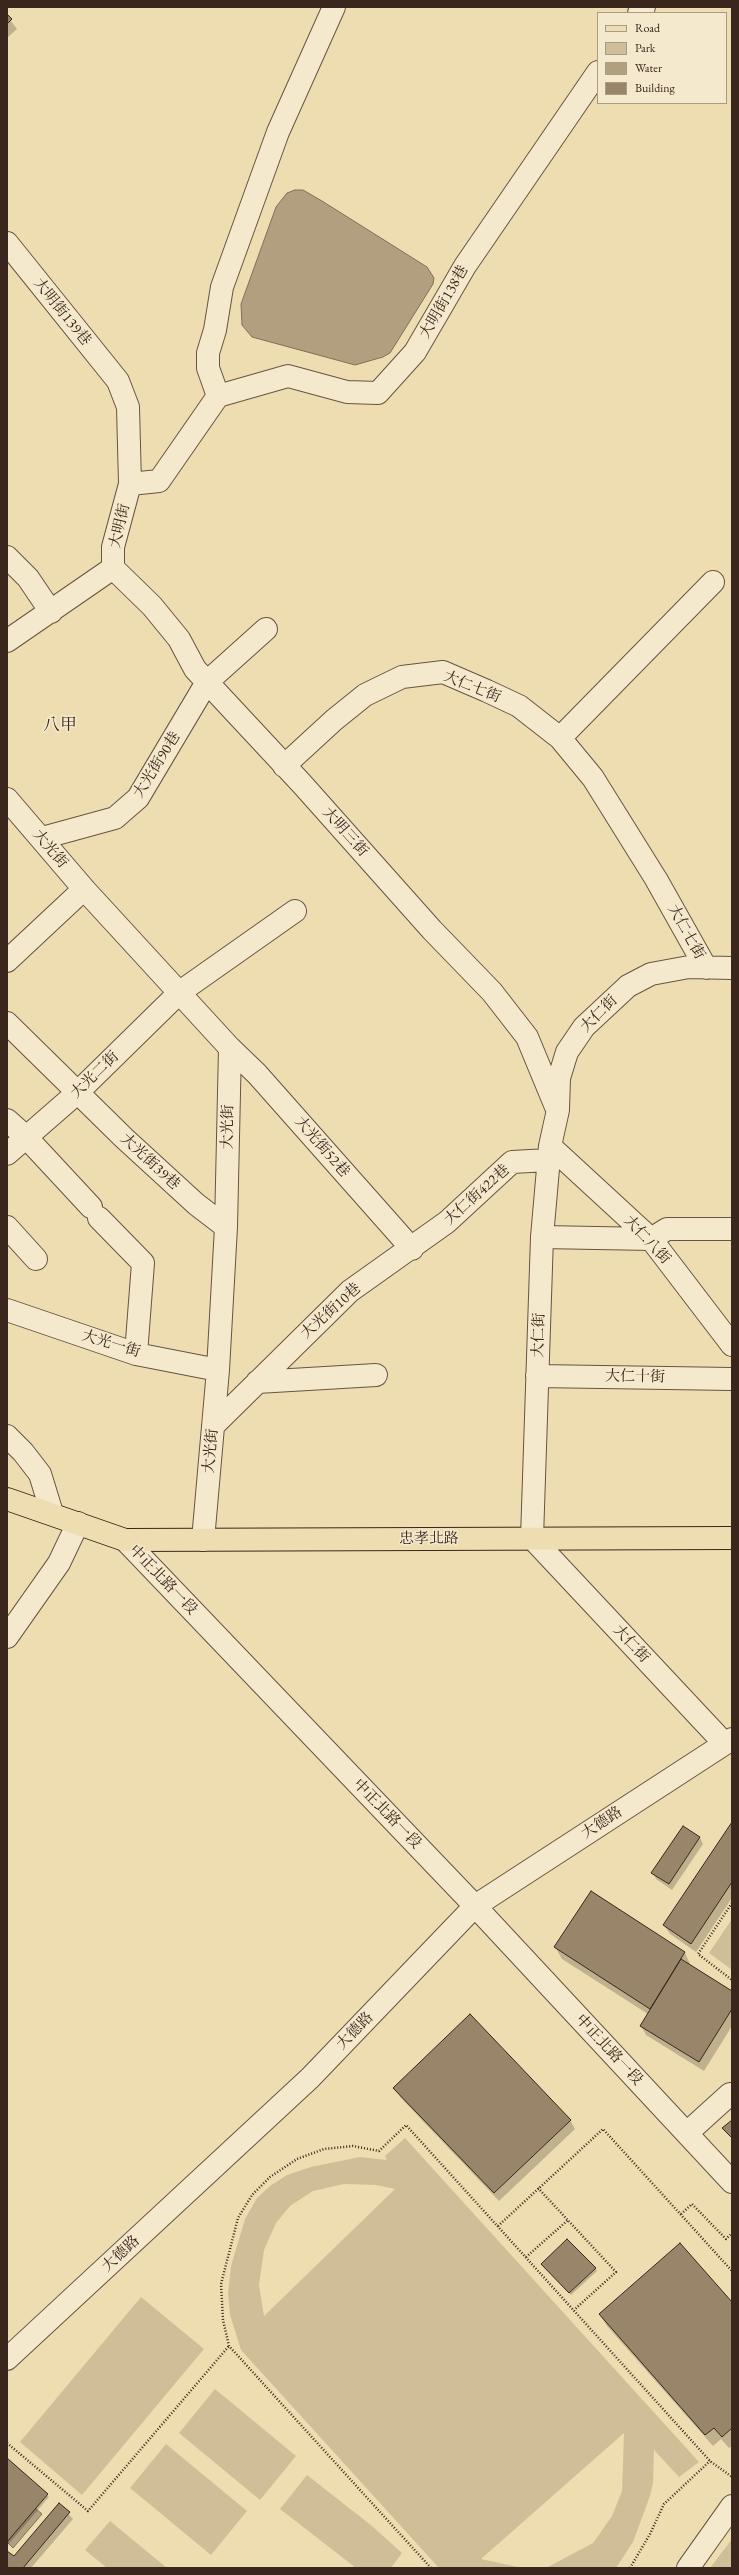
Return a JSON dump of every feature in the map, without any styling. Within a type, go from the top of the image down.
[{"type":"main road","name":"中正北路一段","points":[[7,1499],[52,1513],[125,1540]]},
{"type":"main road","name":"忠孝北路","points":[[125,1540],[732,1538]]},
{"type":"street","points":[[130,484],[159,481],[218,396],[208,368],[208,353],[215,330],[222,287],[278,132],[334,7]]},
{"type":"street","name":"大明街138巷","points":[[218,396],[288,376],[347,392],[378,393],[415,352],[465,266],[597,73]]},
{"type":"street","name":"大明街139巷","points":[[7,243],[118,381]]},
{"type":"street","name":"大明街","points":[[7,641],[113,568],[113,547],[130,484],[128,407],[118,381]]},
{"type":"street","points":[[7,558],[28,578],[51,612]]},
{"type":"street","name":"大明三街","points":[[113,568],[152,606],[179,640],[195,669],[432,930],[492,992],[527,1037],[558,1110]]},
{"type":"street","points":[[560,738],[713,582]]},
{"type":"street","name":"大光街90巷","points":[[42,838],[115,818],[138,798],[207,682],[266,629]]},
{"type":"street","name":"大仁七街","points":[[284,766],[334,720],[365,695],[402,677],[443,672],[518,706],[560,738],[593,778],[613,809],[706,968]]},
{"type":"street","name":"大光街","points":[[10,809],[42,838],[84,890],[180,992],[230,1048],[226,1227],[218,1370],[203,1540]]},
{"type":"street","points":[[7,961],[84,890]]},
{"type":"street","name":"大光二街","points":[[7,1154],[77,1093],[180,992],[295,910]]},
{"type":"street","name":"大仁街","points":[[728,1741],[532,1538],[542,1237],[550,1153],[558,1110],[559,1078],[567,1052],[584,1027],[601,1010],[628,986],[651,974],[689,967],[732,968]]},
{"type":"street","name":"大光街39巷","points":[[7,1023],[77,1093],[196,1204],[226,1227]]},
{"type":"street","name":"大光街52巷","points":[[230,1048],[257,1074],[412,1249]]},
{"type":"street","points":[[7,1120],[26,1137],[143,1263],[136,1354]]},
{"type":"street","name":"大仁街422巷","points":[[412,1249],[447,1222],[512,1162],[550,1153]]},
{"type":"street","name":"大仁八街","points":[[550,1153],[651,1239],[732,1345]]},
{"type":"street","points":[[7,1227],[36,1259]]},
{"type":"street","points":[[542,1237],[651,1239],[667,1229],[732,1230]]},
{"type":"street","name":"大光街10巷","points":[[213,1426],[350,1291],[412,1249]]},
{"type":"street","name":"大光一街","points":[[7,1310],[136,1354],[218,1370]]},
{"type":"street","points":[[257,1382],[376,1375]]},
{"type":"street","name":"大仁十街","points":[[537,1376],[732,1379]]},
{"type":"street","points":[[7,1436],[23,1452],[40,1474],[52,1513]]},
{"type":"street","points":[[7,1638],[59,1563],[78,1523]]},
{"type":"street","name":"中正北路一段","points":[[125,1540],[475,1906],[732,2182]]},
{"type":"street","name":"大德路","points":[[7,2359],[310,2078],[475,1906],[728,1741]]},
{"type":"street","points":[[687,2133],[730,2094]]},
{"type":"street","points":[[688,2568],[732,2506]]},
{"type":"path","points":[[732,1903],[698,1954],[732,1980]]},
{"type":"path","points":[[432,2568],[229,2346],[223,2320],[221,2284],[238,2218],[252,2195],[270,2177],[297,2159],[324,2149],[353,2146],[379,2150],[406,2125],[710,2461],[732,2477]]},
{"type":"path","points":[[498,2226],[602,2129],[732,2271]]},
{"type":"path","points":[[538,2188],[616,2272],[574,2310]]},
{"type":"path","points":[[681,2214],[692,2204],[726,2239],[732,2233]]},
{"type":"path","points":[[526,2257],[568,2220]]},
{"type":"path","points":[[7,2443],[88,2512],[229,2346]]},
{"type":"path","points":[[630,2568],[650,2534],[664,2504],[710,2461]]},
{"type":"green space","points":[[732,1919],[732,1970],[709,1953]]},
{"type":"green space","points":[[405,2138],[699,2462],[679,2477],[654,2450],[653,2483],[650,2496],[633,2542],[616,2568],[546,2568],[593,2543],[612,2516],[622,2491],[624,2433],[481,2559],[522,2568],[439,2568],[241,2350],[230,2315],[228,2293],[231,2266],[245,2219],[257,2198],[270,2186],[287,2175],[311,2167],[360,2157],[387,2160],[385,2156]],"holes":[[[344,2184],[376,2185],[395,2189],[264,2316],[259,2285],[264,2250],[276,2223],[290,2206],[313,2191]]]},
{"type":"green space","points":[[141,2297],[204,2349],[82,2495],[20,2442]]},
{"type":"green space","points":[[215,2389],[296,2456],[260,2500],[179,2433]]},
{"type":"green space","points":[[166,2444],[247,2511],[211,2555],[130,2488]]},
{"type":"green space","points":[[307,2475],[372,2526],[402,2553],[391,2568],[356,2568],[280,2509]]},
{"type":"green space","points":[[110,2521],[167,2568],[107,2568],[85,2550]]},
{"type":"green space","points":[[732,2539],[732,2568],[710,2568]]},
{"type":"water","points":[[295,190],[303,190],[322,201],[427,267],[434,278],[433,284],[390,353],[383,357],[355,365],[252,337],[242,325],[241,304],[276,207],[287,193]]},
{"type":"water","points":[[7,2484],[42,2514],[13,2548],[7,2542]]},
{"type":"building","points":[[7,14],[12,19],[7,24]]},
{"type":"building","points":[[732,1822],[732,1882],[691,1944],[663,1925]]},
{"type":"building","points":[[683,1826],[700,1837],[669,1884],[651,1873]]},
{"type":"building","points":[[591,1891],[685,1952],[650,2009],[554,1947]]},
{"type":"building","points":[[681,1959],[732,1991],[732,2009],[699,2062],[640,2026]]},
{"type":"building","points":[[470,2014],[571,2120],[494,2193],[393,2088]]},
{"type":"building","points":[[732,2120],[732,2138],[722,2128]]},
{"type":"building","points":[[567,2239],[596,2268],[569,2293],[541,2264]]},
{"type":"building","points":[[680,2243],[732,2302],[732,2428],[722,2437],[714,2428],[705,2435],[599,2314]]},
{"type":"building","points":[[7,2458],[48,2494],[7,2542]]},
{"type":"building","points":[[59,2503],[70,2512],[23,2568],[7,2568],[7,2551],[14,2556]]},
{"type":"district","name":"八甲","points":[[60,725]]}]
